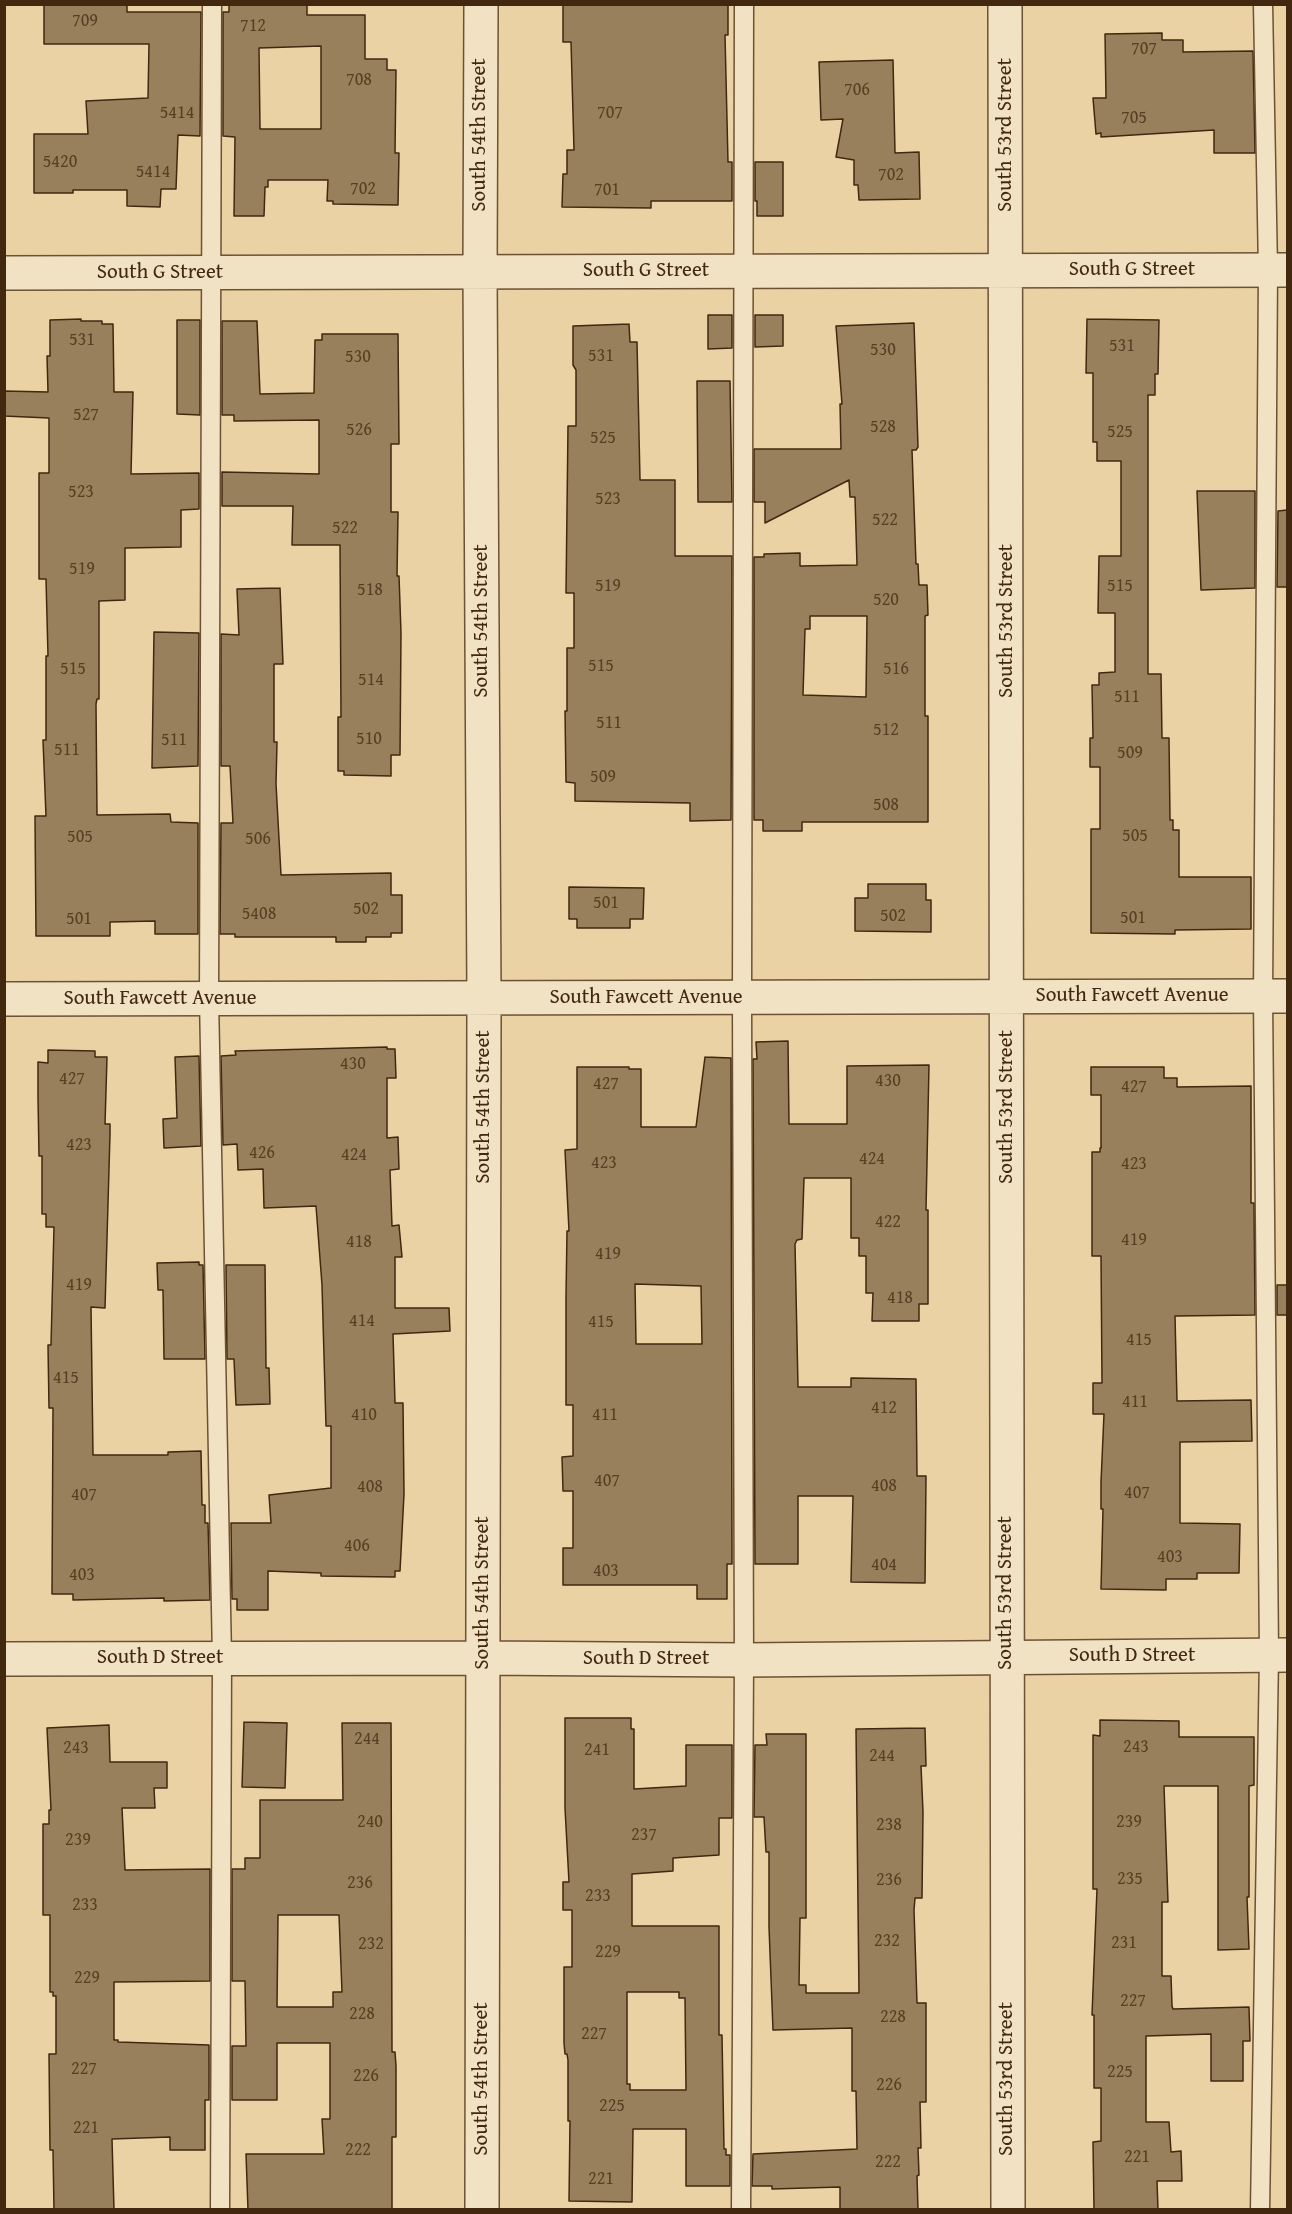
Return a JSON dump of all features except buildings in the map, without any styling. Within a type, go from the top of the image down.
[{"type":"street","name":"South 54th Street","points":[[481,4],[480,272],[484,998],[482,2210]]},
{"type":"street","name":"South 53rd Street","points":[[1005,4],[1008,2210]]},
{"type":"street","name":"South G Street","points":[[4,273],[1278,270]]},
{"type":"street","name":"South Fawcett Avenue","points":[[4,999],[1275,996]]},
{"type":"street","name":"South D Street","points":[[4,1659],[744,1660],[1278,1655]]},
{"type":"lane","points":[[212,4],[209,998],[222,1658],[220,2210]]},
{"type":"lane","points":[[741,2210],[744,1660],[742,998],[744,4]]},
{"type":"lane","points":[[1260,2210],[1278,1655],[1275,996],[1278,270],[1263,4]]}]
